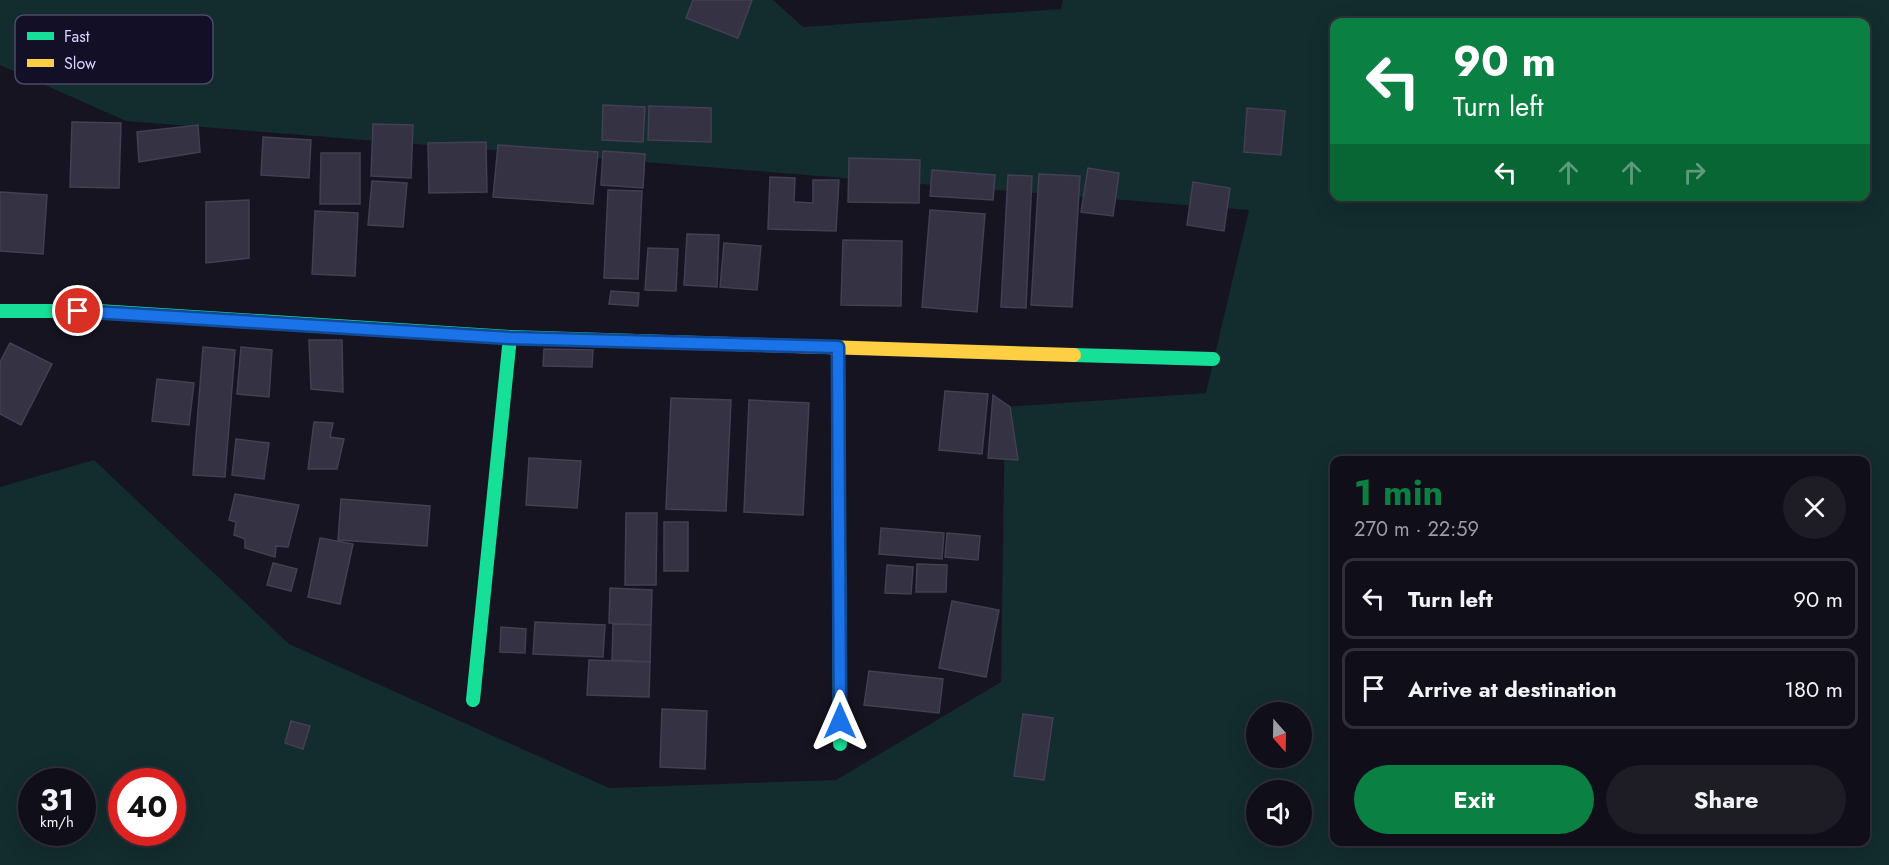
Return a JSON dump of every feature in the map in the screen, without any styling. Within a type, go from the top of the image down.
[{"type":"street","points":[[0,311],[98,310],[510,338],[1214,359]]},
{"type":"street","points":[[473,700],[510,338]]},
{"type":"street","points":[[838,347],[840,744]]},
{"type":"green space","points":[[0,0],[773,0],[803,27],[1061,9],[1063,0],[1889,0],[1889,865],[0,865],[0,487],[94,460],[289,644],[609,788],[836,780],[1001,682],[1005,407],[1206,393],[1249,210],[126,121],[43,84],[213,84],[213,15],[15,15],[15,72],[0,65]]},
{"type":"building","points":[[693,0],[752,0],[738,38],[686,18]]},
{"type":"building","points":[[603,105],[645,107],[643,142],[602,140]]},
{"type":"building","points":[[649,106],[711,108],[711,142],[648,140]]},
{"type":"building","points":[[1247,108],[1285,111],[1281,155],[1244,152]]},
{"type":"building","points":[[72,122],[121,123],[119,188],[70,187]]},
{"type":"building","points":[[373,124],[413,125],[411,178],[371,176]]},
{"type":"building","points":[[198,125],[200,152],[139,162],[137,132]]},
{"type":"building","points":[[263,137],[311,140],[309,178],[261,175]]},
{"type":"building","points":[[486,142],[487,192],[429,193],[428,143]]},
{"type":"building","points":[[498,145],[598,152],[593,204],[493,197]]},
{"type":"building","points":[[603,151],[645,154],[643,188],[601,185]]},
{"type":"building","points":[[321,153],[360,153],[360,204],[320,204]]},
{"type":"building","points":[[849,158],[920,160],[919,203],[848,202]]},
{"type":"building","points":[[1088,168],[1119,173],[1113,216],[1081,212]]},
{"type":"building","points":[[932,170],[995,175],[993,200],[930,196]]},
{"type":"building","points":[[1039,174],[1080,176],[1072,307],[1031,305]]},
{"type":"building","points":[[1008,175],[1032,176],[1026,308],[1001,307]]},
{"type":"building","points":[[770,177],[795,178],[794,202],[813,203],[813,180],[839,180],[836,231],[768,229]]},
{"type":"building","points":[[372,181],[407,183],[403,227],[368,225]]},
{"type":"building","points":[[1193,182],[1230,188],[1224,231],[1187,225]]},
{"type":"building","points":[[608,190],[642,191],[638,279],[604,278]]},
{"type":"building","points":[[0,192],[47,195],[43,254],[0,251]]},
{"type":"building","points":[[249,200],[249,258],[206,263],[206,202]]},
{"type":"building","points":[[930,210],[985,214],[977,312],[922,307]]},
{"type":"building","points":[[315,211],[358,213],[355,276],[312,274]]},
{"type":"building","points":[[687,234],[719,235],[717,287],[684,285]]},
{"type":"building","points":[[843,240],[902,241],[901,306],[841,305]]},
{"type":"building","points":[[724,243],[761,246],[757,290],[720,287]]},
{"type":"building","points":[[648,248],[678,249],[676,291],[645,290]]},
{"type":"building","points":[[611,291],[639,293],[638,306],[609,304]]},
{"type":"building","points":[[309,340],[342,340],[343,392],[311,389]]},
{"type":"building","points":[[10,343],[52,364],[21,425],[0,414],[0,362]]},
{"type":"building","points":[[203,347],[235,350],[225,477],[193,475]]},
{"type":"building","points":[[241,347],[272,350],[269,397],[237,394]]},
{"type":"building","points":[[544,349],[593,350],[592,367],[543,366]]},
{"type":"building","points":[[157,379],[194,383],[189,425],[152,421]]},
{"type":"building","points":[[945,391],[988,394],[982,454],[939,450]]},
{"type":"building","points":[[993,395],[1010,407],[1018,460],[988,458]]},
{"type":"building","points":[[671,398],[731,400],[726,511],[666,509]]},
{"type":"building","points":[[749,400],[809,403],[803,515],[744,512]]},
{"type":"building","points":[[314,422],[333,423],[330,437],[344,439],[337,469],[308,469]]},
{"type":"building","points":[[236,439],[269,443],[264,479],[232,475]]},
{"type":"building","points":[[529,458],[581,461],[577,508],[526,505]]},
{"type":"building","points":[[235,494],[299,505],[288,547],[276,546],[275,557],[245,548],[245,539],[234,535],[236,522],[229,520]]},
{"type":"building","points":[[341,499],[430,506],[427,546],[338,540]]},
{"type":"building","points":[[626,513],[657,513],[656,585],[625,585]]},
{"type":"building","points":[[664,522],[688,522],[688,571],[664,571]]},
{"type":"building","points":[[881,528],[944,533],[942,559],[879,554]]},
{"type":"building","points":[[947,533],[980,536],[978,560],[945,557]]},
{"type":"building","points":[[320,538],[353,544],[340,604],[308,597]]},
{"type":"building","points":[[273,563],[297,569],[291,591],[267,585]]},
{"type":"building","points":[[917,564],[947,565],[946,592],[916,592]]},
{"type":"building","points":[[887,565],[913,567],[911,594],[885,593]]},
{"type":"building","points":[[610,588],[652,590],[651,625],[609,623]]},
{"type":"building","points":[[952,601],[999,610],[986,677],[939,668]]},
{"type":"building","points":[[535,622],[605,625],[603,657],[533,654]]},
{"type":"building","points":[[613,624],[651,625],[650,662],[612,660]]},
{"type":"building","points":[[501,627],[526,629],[525,653],[500,652]]},
{"type":"building","points":[[589,660],[650,662],[649,697],[587,695]]},
{"type":"building","points":[[869,671],[943,679],[939,713],[864,705]]},
{"type":"building","points":[[662,709],[707,711],[705,769],[660,767]]},
{"type":"building","points":[[1023,714],[1053,718],[1044,780],[1014,776]]},
{"type":"building","points":[[291,721],[310,726],[303,749],[285,743]]},
{"type":"traffic: fast","points":[[0,311],[98,311],[510,337],[763,345]]},
{"type":"traffic: fast","points":[[473,700],[510,337]]},
{"type":"traffic: fast","points":[[1074,355],[1213,359]]},
{"type":"traffic: fast","points":[[839,539],[840,744]]},
{"type":"traffic: slow","points":[[763,345],[1074,355]]},
{"type":"traffic: slow","points":[[838,347],[839,539]]},
{"type":"route","points":[[78,311],[98,310],[510,338],[838,347],[840,721]]}]
